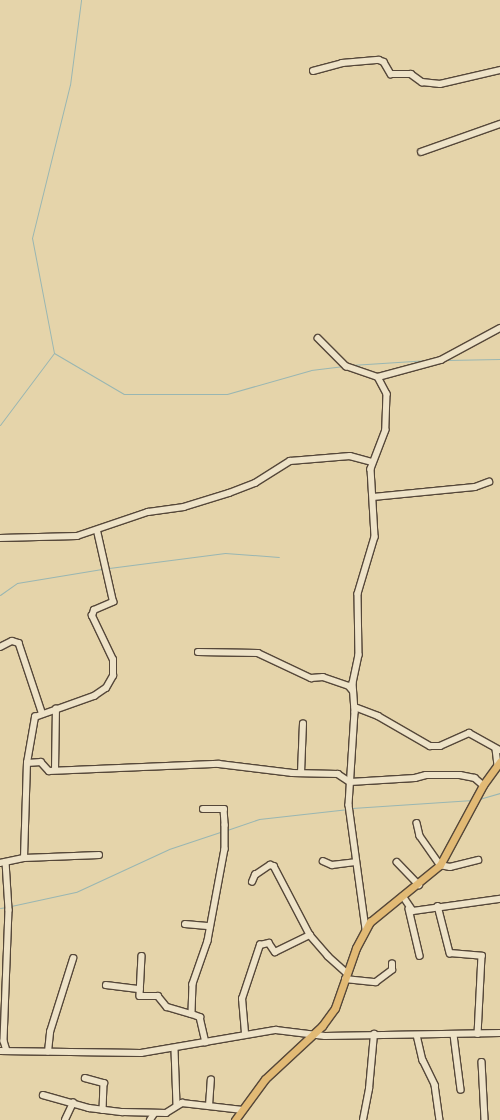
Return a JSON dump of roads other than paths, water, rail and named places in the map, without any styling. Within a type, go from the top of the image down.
[{"type":"main road","points":[[235,1120],[265,1079],[314,1035],[335,1008],[366,929],[381,912],[418,885],[440,865],[483,785],[499,763]]},
{"type":"street","points":[[312,71],[342,63],[379,60],[384,62],[391,74],[411,74],[422,82],[440,84],[500,70]]},
{"type":"street","points":[[421,152],[500,124]]},
{"type":"street","points":[[318,338],[346,366],[378,377],[441,360],[500,328]]},
{"type":"street","points":[[366,929],[355,862],[349,806],[355,707],[353,691],[359,645],[358,594],[375,537],[372,462],[387,426],[387,394],[378,377]]},
{"type":"street","points":[[0,538],[67,539],[97,531],[148,512],[184,507],[229,493],[263,478],[284,462],[350,456],[372,462]]},
{"type":"street","points":[[373,497],[475,487],[489,482]]},
{"type":"street","points":[[24,858],[27,763],[32,724],[35,717],[42,712],[56,709],[100,692],[113,676],[113,660],[92,616],[94,610],[113,602],[97,531]]},
{"type":"street","points":[[0,647],[12,641],[19,643],[42,712]]},
{"type":"street","points":[[198,652],[258,653],[311,678],[323,677],[349,686],[353,691]]},
{"type":"street","points":[[355,707],[378,716],[430,746],[440,746],[469,733],[498,749],[499,763]]},
{"type":"street","points":[[55,770],[56,709]]},
{"type":"street","points":[[301,773],[303,724]]},
{"type":"street","points":[[27,763],[41,762],[47,770],[213,764],[301,773],[338,774],[350,782],[437,775],[475,778],[483,785]]},
{"type":"street","points":[[192,1014],[192,984],[210,926],[225,849],[224,809],[203,809]]},
{"type":"street","points":[[417,823],[420,836],[440,865],[450,867],[478,860]]},
{"type":"street","points":[[7,1051],[4,1041],[9,910],[3,862],[24,858],[99,855]]},
{"type":"street","points":[[323,861],[332,865],[355,862]]},
{"type":"street","points":[[397,862],[418,885]]},
{"type":"street","points":[[252,882],[255,875],[270,865],[274,866],[310,935],[346,976],[376,982],[390,972],[392,964]]},
{"type":"street","points":[[403,896],[409,909],[420,956]]},
{"type":"street","points":[[409,909],[500,899]]},
{"type":"street","points":[[438,906],[450,954],[482,956],[478,1034]]},
{"type":"street","points":[[184,924],[210,926]]},
{"type":"street","points":[[245,1033],[242,998],[260,945],[268,943],[275,952],[310,935]]},
{"type":"street","points":[[142,956],[140,996],[158,996],[167,1007],[200,1017],[206,1042]]},
{"type":"street","points":[[48,1052],[50,1032],[73,959]]},
{"type":"street","points":[[106,985],[140,989]]},
{"type":"street","points":[[0,1050],[141,1054],[175,1050],[245,1033],[287,1029],[314,1035],[500,1034]]},
{"type":"street","points":[[363,1120],[370,1089],[374,1034]]},
{"type":"street","points":[[417,1035],[423,1060],[435,1085],[440,1120]]},
{"type":"street","points":[[454,1035],[461,1090]]},
{"type":"street","points":[[175,1050],[176,1104]]},
{"type":"street","points":[[482,1062],[485,1120]]},
{"type":"street","points":[[85,1078],[104,1082],[103,1110]]},
{"type":"street","points":[[209,1106],[211,1080]]},
{"type":"street","points":[[43,1095],[103,1110],[123,1112],[166,1113],[176,1104],[242,1110]]},
{"type":"street","points":[[65,1120],[73,1103]]},
{"type":"street","points":[[120,1120],[123,1112]]},
{"type":"street","points":[[150,1120],[154,1114]]},
{"type":"waterway","points":[[0,425],[54,353],[32,238],[70,85],[81,0]]},
{"type":"waterway","points":[[54,353],[124,394],[227,394],[311,370],[342,366]]},
{"type":"waterway","points":[[446,360],[500,359]]},
{"type":"waterway","points":[[351,365],[429,360]]},
{"type":"waterway","points":[[109,568],[225,553],[279,557]]},
{"type":"waterway","points":[[0,595],[17,583],[102,569]]},
{"type":"waterway","points":[[479,799],[500,793]]},
{"type":"waterway","points":[[352,808],[473,800]]},
{"type":"waterway","points":[[227,830],[259,819],[348,809]]},
{"type":"waterway","points":[[11,906],[76,892],[169,849],[223,831]]},
{"type":"waterway","points":[[0,908],[7,907]]}]
